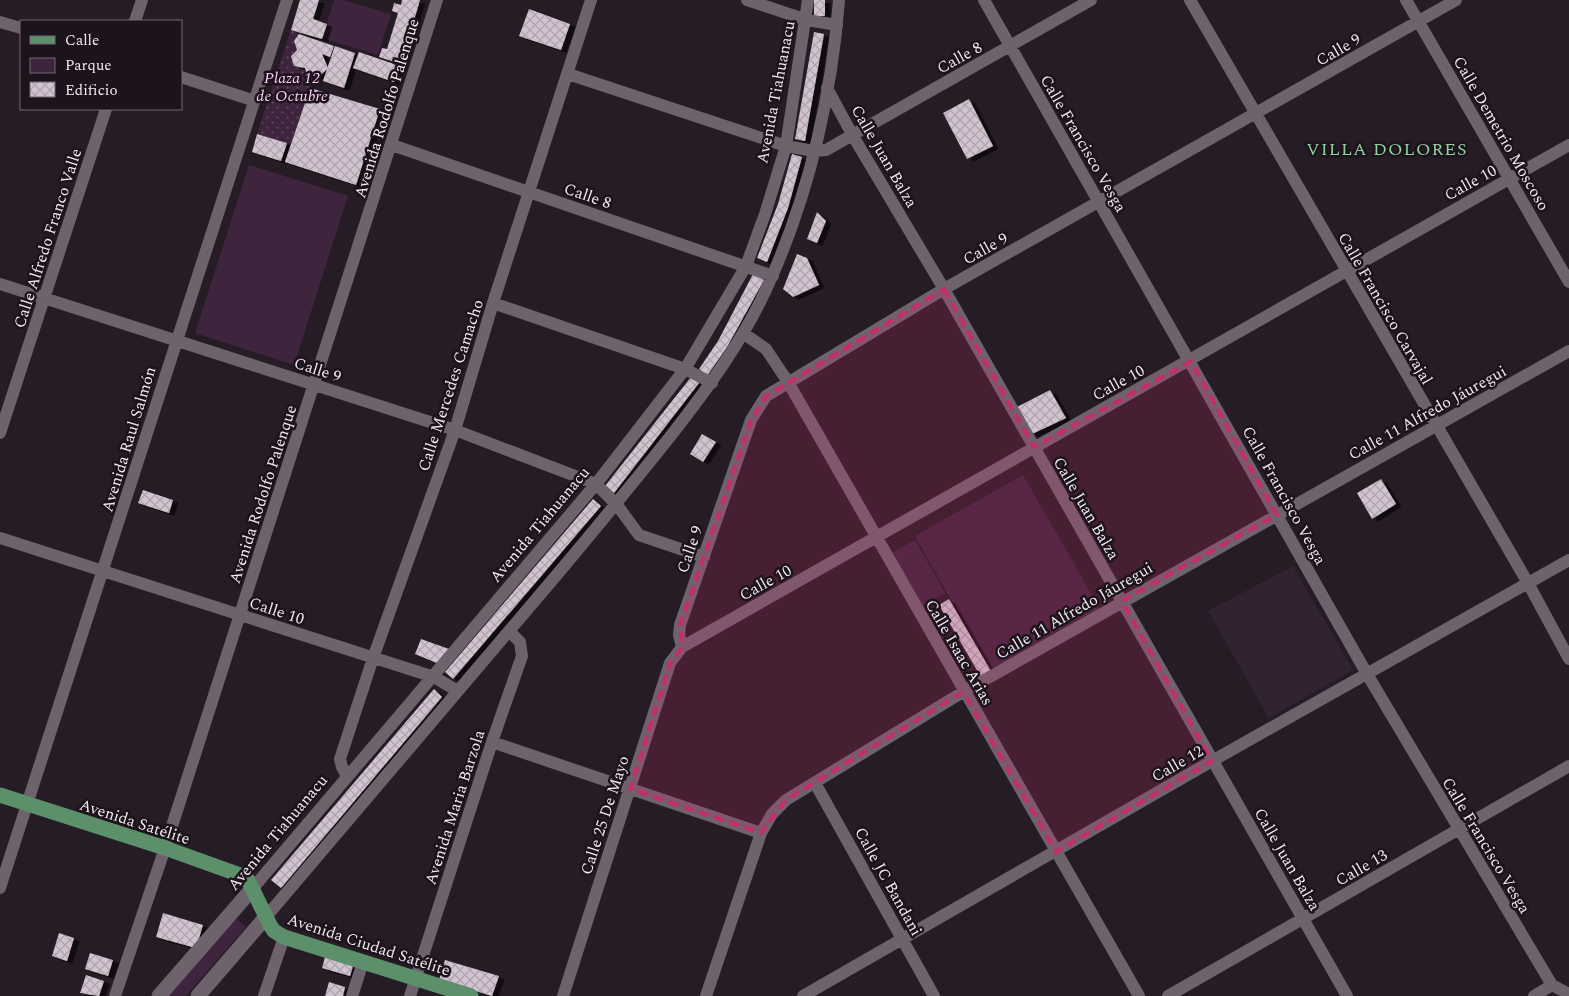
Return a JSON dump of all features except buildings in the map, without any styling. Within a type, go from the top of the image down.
[{"type":"main road","name":"Avenida Satélite","points":[[0,795],[165,848],[243,876],[253,888]]},
{"type":"main road","name":"Avenida Ciudad Satélite","points":[[253,888],[265,918],[274,931],[284,937],[471,996]]},
{"type":"main road","name":"Avenida Tiahuanacu","points":[[159,996],[253,888]]},
{"type":"main road","points":[[198,996],[265,918]]},
{"type":"street","points":[[135,20],[142,0]]},
{"type":"street","name":"Avenida Raul Salmón","points":[[0,888],[104,572],[175,340],[287,0]]},
{"type":"street","name":"Avenida Rodolfo Palenque","points":[[114,996],[165,848],[437,0]]},
{"type":"street","name":"Calle Mercedes Camacho","points":[[347,776],[340,759],[373,658],[455,430],[493,303],[591,0]]},
{"type":"street","points":[[747,0],[807,20],[837,25]]},
{"type":"street","name":"Avenida Tiahuanacu","points":[[253,888],[596,484],[685,369],[746,266],[765,214],[786,146],[807,20],[808,0]]},
{"type":"street","points":[[265,918],[456,690],[616,505],[712,383],[744,333],[773,276],[794,221],[814,151],[827,88],[839,0]]},
{"type":"street","name":"Calle Francisco Vesga","points":[[984,0],[1098,202],[1191,361],[1367,674],[1552,986]]},
{"type":"street","name":"Calle 8","points":[[568,74],[786,146],[814,151],[826,150],[1090,0]]},
{"type":"street","name":"Calle Francisco Carvajal","points":[[1190,0],[1255,116],[1528,583],[1569,659]]},
{"type":"street","name":"Calle Demetrio Moscoso","points":[[1406,0],[1569,282]]},
{"type":"street","name":"Calle 9","points":[[682,647],[679,635],[680,625],[758,405],[766,396],[944,289],[1255,116],[1456,0]]},
{"type":"street","points":[[0,22],[20,28]]},
{"type":"street","points":[[182,78],[255,101]]},
{"type":"street","name":"Calle Juan Balza","points":[[827,88],[853,136],[944,289],[1347,996]]},
{"type":"street","name":"Calle Alfredo Franco Valle","points":[[0,433],[106,110]]},
{"type":"street","name":"Calle 8","points":[[392,145],[773,276]]},
{"type":"street","name":"Calle 10","points":[[682,647],[1034,447],[1191,361],[1345,271],[1569,145]]},
{"type":"street","name":"Calle 9","points":[[0,284],[455,430],[596,484],[616,505],[639,535],[704,558]]},
{"type":"street","points":[[493,303],[685,369],[712,383]]},
{"type":"street","name":"Calle Isaac Arias","points":[[744,333],[766,349],[788,382],[963,692],[1139,996]]},
{"type":"street","name":"Calle 11 Alfredo Jáuregui","points":[[706,996],[761,833],[772,814],[786,800],[963,692],[1569,352]]},
{"type":"street","name":"Calle 10","points":[[0,538],[434,677],[456,690]]},
{"type":"street","name":"Calle 12","points":[[803,996],[1212,761],[1569,560]]},
{"type":"street","name":"Avenida Maria Barzola","points":[[410,996],[492,742],[522,656],[520,642],[509,631]]},
{"type":"street","name":"Calle 25 De Mayo","points":[[563,996],[670,663],[682,647]]},
{"type":"street","points":[[492,742],[761,833]]},
{"type":"street","name":"Calle 13","points":[[1168,996],[1569,766]]},
{"type":"street","name":"Calle JC Bandani","points":[[815,782],[934,996]]},
{"type":"street","points":[[264,996],[284,937]]},
{"type":"street","points":[[352,996],[363,962]]},
{"type":"street","points":[[1534,996],[1552,986],[1569,994]]},
{"type":"highlighted area","points":[[944,289],[1034,447],[1191,361],[1277,515],[1122,601],[1212,761],[1056,852],[963,692],[786,800],[761,833],[630,789],[670,663],[682,647],[680,625],[751,420],[766,396]]},
{"type":"shaded area","points":[[1293,566],[1353,670],[1269,718],[1208,611]]},
{"type":"green space","points":[[334,0],[343,0],[391,14],[378,55],[322,38]]},
{"type":"green space","name":"Plaza 12 de Octubre","points":[[291,30],[300,33],[294,41],[297,50],[291,56],[294,65],[305,68],[307,75],[314,76],[291,144],[257,134]]},
{"type":"green space","points":[[249,165],[348,196],[294,365],[195,333]]},
{"type":"green space","points":[[1023,475],[1103,614],[994,675],[915,536]]},
{"type":"green space","points":[[915,540],[945,593],[921,607],[890,554]]},
{"type":"green space","points":[[236,918],[246,927],[186,996],[168,996]]},
{"type":"district","name":"VILLA DOLORES","points":[[1387,149]]}]
